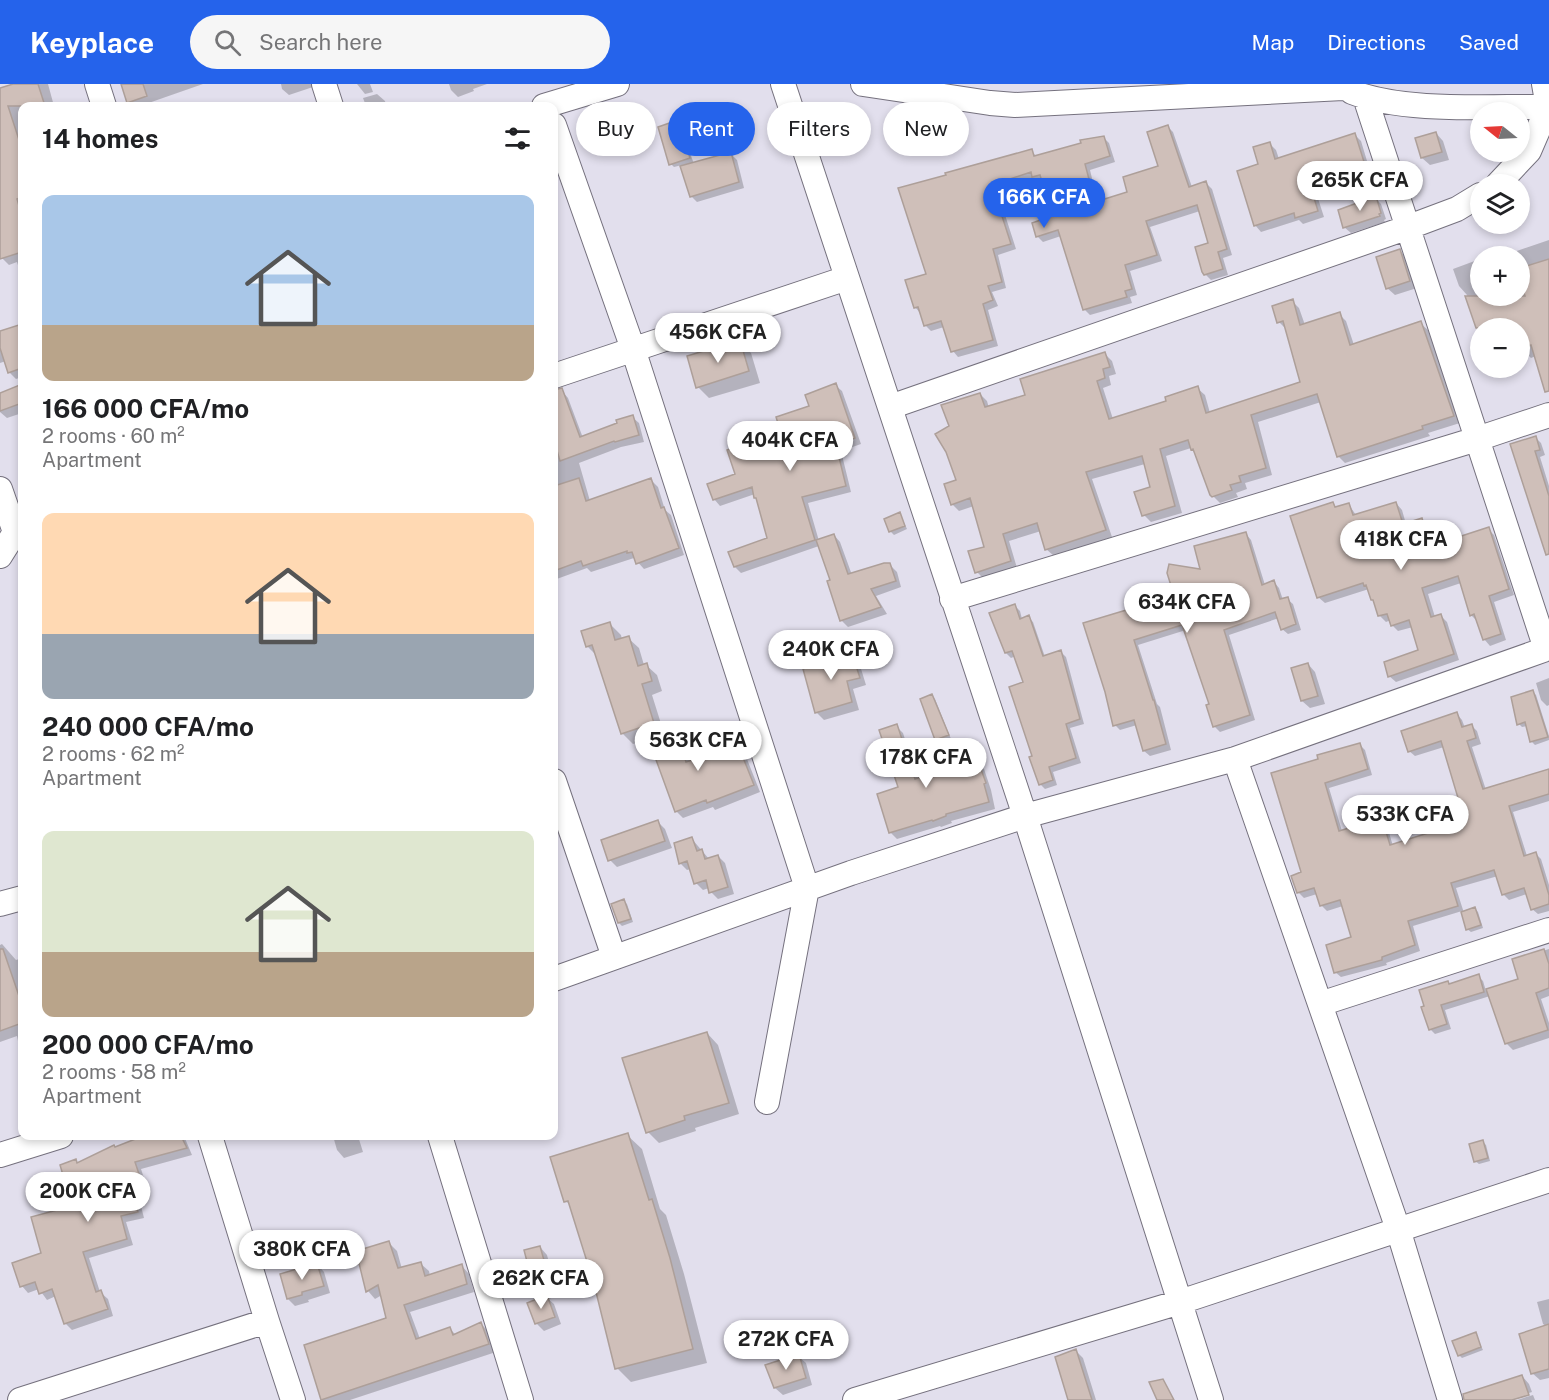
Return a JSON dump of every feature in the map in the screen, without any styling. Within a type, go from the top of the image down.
[{"type":"street","points":[[97,84],[103,102]]},
{"type":"street","points":[[324,84],[330,102]]},
{"type":"street","points":[[556,102],[617,84]]},
{"type":"street","points":[[783,84],[1025,816],[1211,1400]]},
{"type":"street","points":[[863,84],[1015,105],[1348,90],[1417,105],[1549,107]]},
{"type":"street","points":[[1507,174],[1528,151],[1549,107],[1544,84]]},
{"type":"street","points":[[558,978],[807,888],[1025,816],[1235,759],[1547,649],[1409,227],[1348,90]]},
{"type":"street","points":[[558,139],[633,350],[807,888],[767,1102]]},
{"type":"street","points":[[890,407],[1409,227],[1457,209],[1470,201]]},
{"type":"street","points":[[558,375],[847,278]]},
{"type":"street","points":[[952,599],[1549,415]]},
{"type":"street","points":[[0,489],[17,529],[0,556]]},
{"type":"street","points":[[1235,759],[1398,1229],[1450,1400]]},
{"type":"street","points":[[558,793],[614,957]]},
{"type":"street","points":[[0,904],[18,899]]},
{"type":"street","points":[[1320,1004],[1549,930]]},
{"type":"street","points":[[0,1155],[48,1140]]},
{"type":"street","points":[[211,1140],[293,1400]]},
{"type":"street","points":[[441,1140],[521,1400]]},
{"type":"street","points":[[855,1400],[1180,1302],[1549,1180]]},
{"type":"street","points":[[20,1400],[267,1321]]},
{"type":"building","points":[[13,84],[38,84],[44,102],[18,102],[18,106],[8,106],[18,137],[18,253],[0,259],[0,88]]},
{"type":"building","points":[[121,84],[143,84],[147,96],[127,102]]},
{"type":"building","points":[[668,124],[668,156],[689,156],[690,158],[669,165],[658,127]]},
{"type":"building","points":[[1168,125],[1189,187],[1206,181],[1227,249],[1218,252],[1223,269],[1204,275],[1202,272],[1195,247],[1208,243],[1197,205],[1146,221],[1157,255],[1125,265],[1132,289],[1125,291],[1127,297],[1083,310],[1058,230],[1036,237],[1032,223],[1052,216],[1040,175],[1032,177],[1031,172],[992,185],[1011,244],[993,249],[1002,282],[988,286],[993,300],[983,304],[993,340],[951,352],[941,321],[924,326],[918,307],[914,308],[905,280],[926,274],[898,188],[1032,149],[1034,156],[1081,143],[1080,140],[1104,136],[1110,156],[1085,164],[1095,202],[1127,192],[1123,177],[1158,166],[1147,132]]},
{"type":"building","points":[[1436,132],[1442,152],[1421,158],[1415,138]]},
{"type":"building","points":[[1355,133],[1365,165],[1339,173],[1336,162],[1306,171],[1318,211],[1295,218],[1294,213],[1254,226],[1237,171],[1258,164],[1253,147],[1270,142],[1275,159]]},
{"type":"building","points":[[716,156],[732,156],[739,182],[690,197],[680,166]]},
{"type":"building","points":[[1376,196],[1380,216],[1343,228],[1338,210]]},
{"type":"building","points":[[1400,249],[1410,281],[1386,289],[1376,257]]},
{"type":"building","points":[[1549,259],[1549,391],[1545,392],[1530,345],[1530,318],[1473,318],[1465,296],[1470,296],[1470,306],[1530,306],[1530,265]]},
{"type":"building","points":[[1293,299],[1300,325],[1340,312],[1350,345],[1421,321],[1454,416],[1422,426],[1423,429],[1337,457],[1317,394],[1251,415],[1266,468],[1239,476],[1241,482],[1230,485],[1232,490],[1212,497],[1210,495],[1188,440],[1160,449],[1175,506],[1142,516],[1134,492],[1150,487],[1142,456],[1086,472],[1106,530],[1045,550],[1037,523],[1003,534],[1011,561],[975,573],[968,551],[984,547],[970,498],[951,505],[944,484],[956,480],[946,452],[935,434],[949,426],[941,405],[980,393],[985,407],[1025,395],[1020,379],[1105,352],[1110,367],[1103,369],[1105,378],[1097,381],[1109,419],[1166,401],[1165,397],[1198,386],[1206,413],[1300,382],[1283,321],[1277,323],[1272,306]]},
{"type":"building","points":[[18,325],[18,369],[8,373],[0,348],[0,331]]},
{"type":"building","points":[[740,340],[749,371],[696,388],[687,356]]},
{"type":"building","points":[[836,383],[855,438],[836,445],[846,486],[802,497],[815,540],[734,567],[728,552],[767,538],[756,498],[754,498],[752,487],[713,500],[707,484],[735,474],[727,450],[781,433],[776,417],[809,406],[805,395]]},
{"type":"building","points":[[18,386],[18,404],[0,411],[0,393]]},
{"type":"building","points":[[562,388],[580,437],[617,423],[616,420],[633,415],[639,435],[614,441],[560,461],[558,454],[558,389]]},
{"type":"building","points":[[1536,436],[1540,450],[1535,451],[1549,496],[1549,554],[1546,555],[1510,444]]},
{"type":"building","points":[[579,478],[586,501],[651,478],[661,508],[664,507],[679,548],[636,564],[632,552],[627,553],[627,551],[583,566],[581,561],[558,570],[558,485]]},
{"type":"building","points":[[1333,502],[1335,507],[1349,503],[1353,515],[1396,502],[1403,524],[1422,518],[1427,536],[1440,532],[1443,542],[1489,527],[1509,589],[1489,596],[1501,634],[1483,640],[1474,614],[1470,616],[1458,576],[1422,588],[1431,617],[1441,614],[1454,654],[1388,677],[1384,662],[1418,650],[1409,620],[1391,626],[1387,614],[1378,616],[1373,600],[1363,583],[1317,598],[1290,516]]},
{"type":"building","points":[[900,512],[905,526],[889,532],[884,519]]},
{"type":"building","points":[[1246,532],[1262,585],[1274,580],[1280,599],[1288,597],[1296,624],[1281,630],[1275,612],[1224,630],[1250,715],[1213,727],[1206,705],[1209,704],[1182,625],[1134,640],[1166,744],[1143,751],[1134,720],[1113,726],[1105,692],[1083,623],[1133,608],[1132,606],[1173,592],[1167,573],[1169,564],[1200,569],[1194,546]]},
{"type":"building","points":[[834,534],[848,574],[890,563],[896,581],[871,589],[881,607],[840,621],[827,581],[830,580],[816,540]]},
{"type":"building","points":[[1015,604],[1020,619],[1029,615],[1043,656],[1061,650],[1080,719],[1066,724],[1076,758],[1049,767],[1053,780],[1039,785],[1009,687],[1023,682],[1012,651],[1005,653],[989,613]]},
{"type":"building","points":[[610,622],[615,640],[629,636],[638,666],[647,663],[652,681],[642,684],[654,723],[621,734],[592,645],[586,647],[581,631]]},
{"type":"building","points":[[851,650],[860,678],[847,681],[852,702],[815,713],[803,669]]},
{"type":"building","points":[[1308,663],[1318,696],[1301,701],[1291,668]]},
{"type":"building","points":[[1533,690],[1548,737],[1530,742],[1525,722],[1517,725],[1511,697]]},
{"type":"building","points":[[932,694],[949,735],[935,740],[920,699]]},
{"type":"building","points":[[1457,712],[1462,727],[1472,724],[1476,738],[1467,741],[1483,789],[1549,769],[1549,794],[1509,806],[1524,856],[1536,852],[1549,895],[1549,904],[1531,910],[1524,888],[1502,895],[1494,870],[1451,883],[1458,906],[1408,921],[1415,945],[1382,957],[1382,960],[1334,973],[1326,945],[1351,937],[1340,900],[1320,906],[1314,888],[1297,893],[1291,876],[1301,872],[1271,773],[1318,759],[1317,755],[1360,743],[1368,769],[1325,783],[1339,831],[1382,818],[1390,845],[1447,827],[1443,814],[1461,808],[1441,741],[1408,752],[1401,731]]},
{"type":"building","points":[[897,724],[915,779],[935,772],[936,775],[978,761],[986,783],[984,784],[989,802],[889,833],[877,794],[898,787],[879,730]]},
{"type":"building","points":[[675,725],[686,762],[738,745],[754,785],[707,803],[706,800],[675,812],[655,757],[659,756],[651,732]]},
{"type":"building","points":[[658,820],[665,841],[608,861],[601,840]]},
{"type":"building","points":[[692,837],[697,851],[702,849],[705,859],[718,855],[728,887],[709,893],[706,880],[694,884],[687,861],[679,864],[674,843]]},
{"type":"building","points":[[624,899],[631,919],[618,923],[611,904]]},
{"type":"building","points":[[1475,907],[1481,925],[1466,930],[1461,912]]},
{"type":"building","points":[[0,949],[3,949],[18,993],[18,1024],[0,1031]]},
{"type":"building","points":[[1544,949],[1549,964],[1549,988],[1536,993],[1548,1030],[1505,1044],[1486,989],[1518,979],[1512,959]]},
{"type":"building","points":[[1479,974],[1484,992],[1441,1005],[1447,1024],[1429,1030],[1421,1007],[1424,1006],[1419,990],[1448,981],[1449,984]]},
{"type":"building","points":[[707,1032],[729,1103],[684,1116],[685,1120],[646,1133],[622,1058]]},
{"type":"building","points":[[628,1133],[670,1258],[693,1349],[615,1369],[594,1284],[568,1201],[564,1202],[550,1157]]},
{"type":"building","points":[[133,1140],[183,1140],[187,1148],[135,1162],[141,1180],[131,1184],[138,1212],[121,1216],[127,1239],[83,1252],[96,1292],[101,1290],[108,1309],[64,1324],[52,1289],[39,1294],[35,1282],[20,1287],[12,1263],[41,1253],[31,1217],[72,1206],[60,1165],[76,1159],[77,1163],[114,1145],[115,1147]]},
{"type":"building","points":[[1483,1140],[1488,1158],[1474,1162],[1469,1144]]},
{"type":"building","points":[[389,1241],[398,1268],[421,1262],[425,1276],[462,1264],[467,1284],[404,1305],[416,1339],[450,1327],[453,1335],[481,1322],[489,1344],[321,1400],[304,1345],[386,1318],[378,1285],[366,1292],[356,1251]]},
{"type":"building","points":[[540,1246],[552,1289],[535,1293],[524,1250]]},
{"type":"building","points":[[317,1263],[324,1286],[287,1299],[280,1274]]},
{"type":"building","points":[[547,1295],[555,1317],[535,1324],[527,1303]]},
{"type":"building","points":[[1549,1324],[1549,1369],[1531,1374],[1519,1334]]},
{"type":"building","points":[[1476,1332],[1481,1347],[1458,1356],[1452,1341]]},
{"type":"building","points":[[1076,1349],[1092,1400],[1068,1400],[1055,1357]]},
{"type":"building","points":[[799,1354],[806,1378],[774,1388],[765,1365]]},
{"type":"building","points":[[1522,1375],[1529,1395],[1512,1400],[1464,1400],[1463,1394]]},
{"type":"building","points":[[1163,1379],[1174,1400],[1157,1400],[1149,1382]]}]
